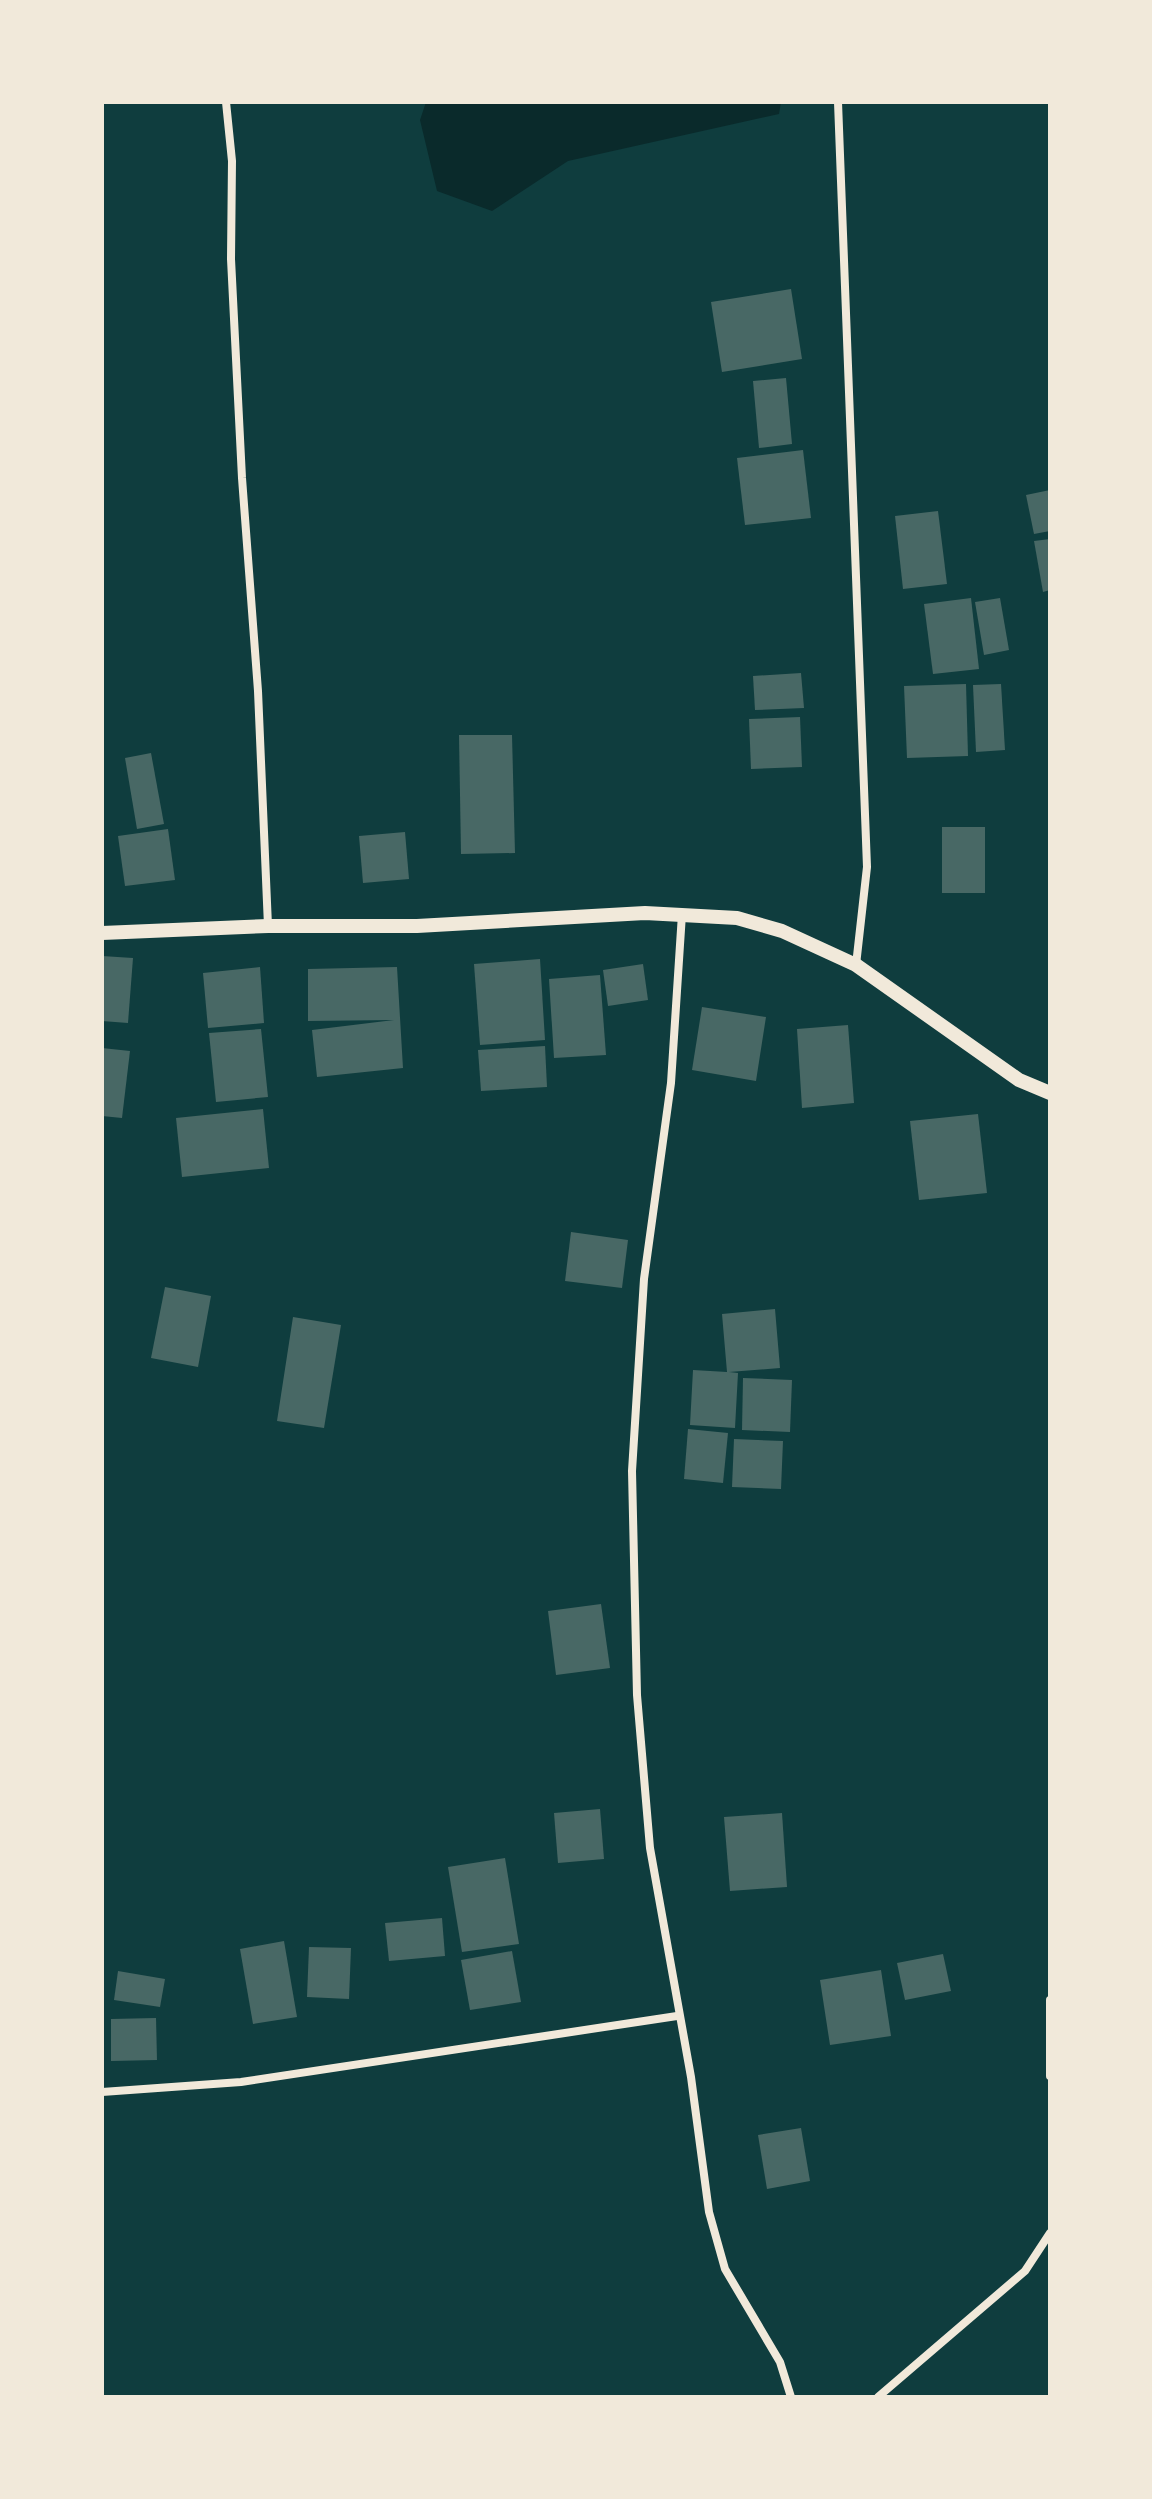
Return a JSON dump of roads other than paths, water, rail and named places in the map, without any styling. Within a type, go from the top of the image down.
[{"type":"street","points":[[226,102],[232,161],[231,259],[242,478],[258,691],[268,926]]},
{"type":"street","points":[[838,102],[867,867],[856,965]]},
{"type":"street","points":[[682,914],[671,1083],[644,1279],[632,1471],[637,1695],[655,1879],[677,2016],[691,2077],[709,2212],[725,2269],[780,2362],[791,2397]]},
{"type":"street","points":[[102,933],[268,926],[417,926],[682,914],[737,918],[782,931],[856,965],[1019,1080],[1050,1093]]},
{"type":"street","points":[[1050,2000],[1050,2076]]},
{"type":"street","points":[[102,2092],[241,2082],[677,2016]]},
{"type":"street","points":[[878,2397],[1025,2271],[1050,2233]]},
{"type":"water","points":[[426,102],[781,102],[779,114],[568,161],[492,211],[437,191],[420,120]]}]
